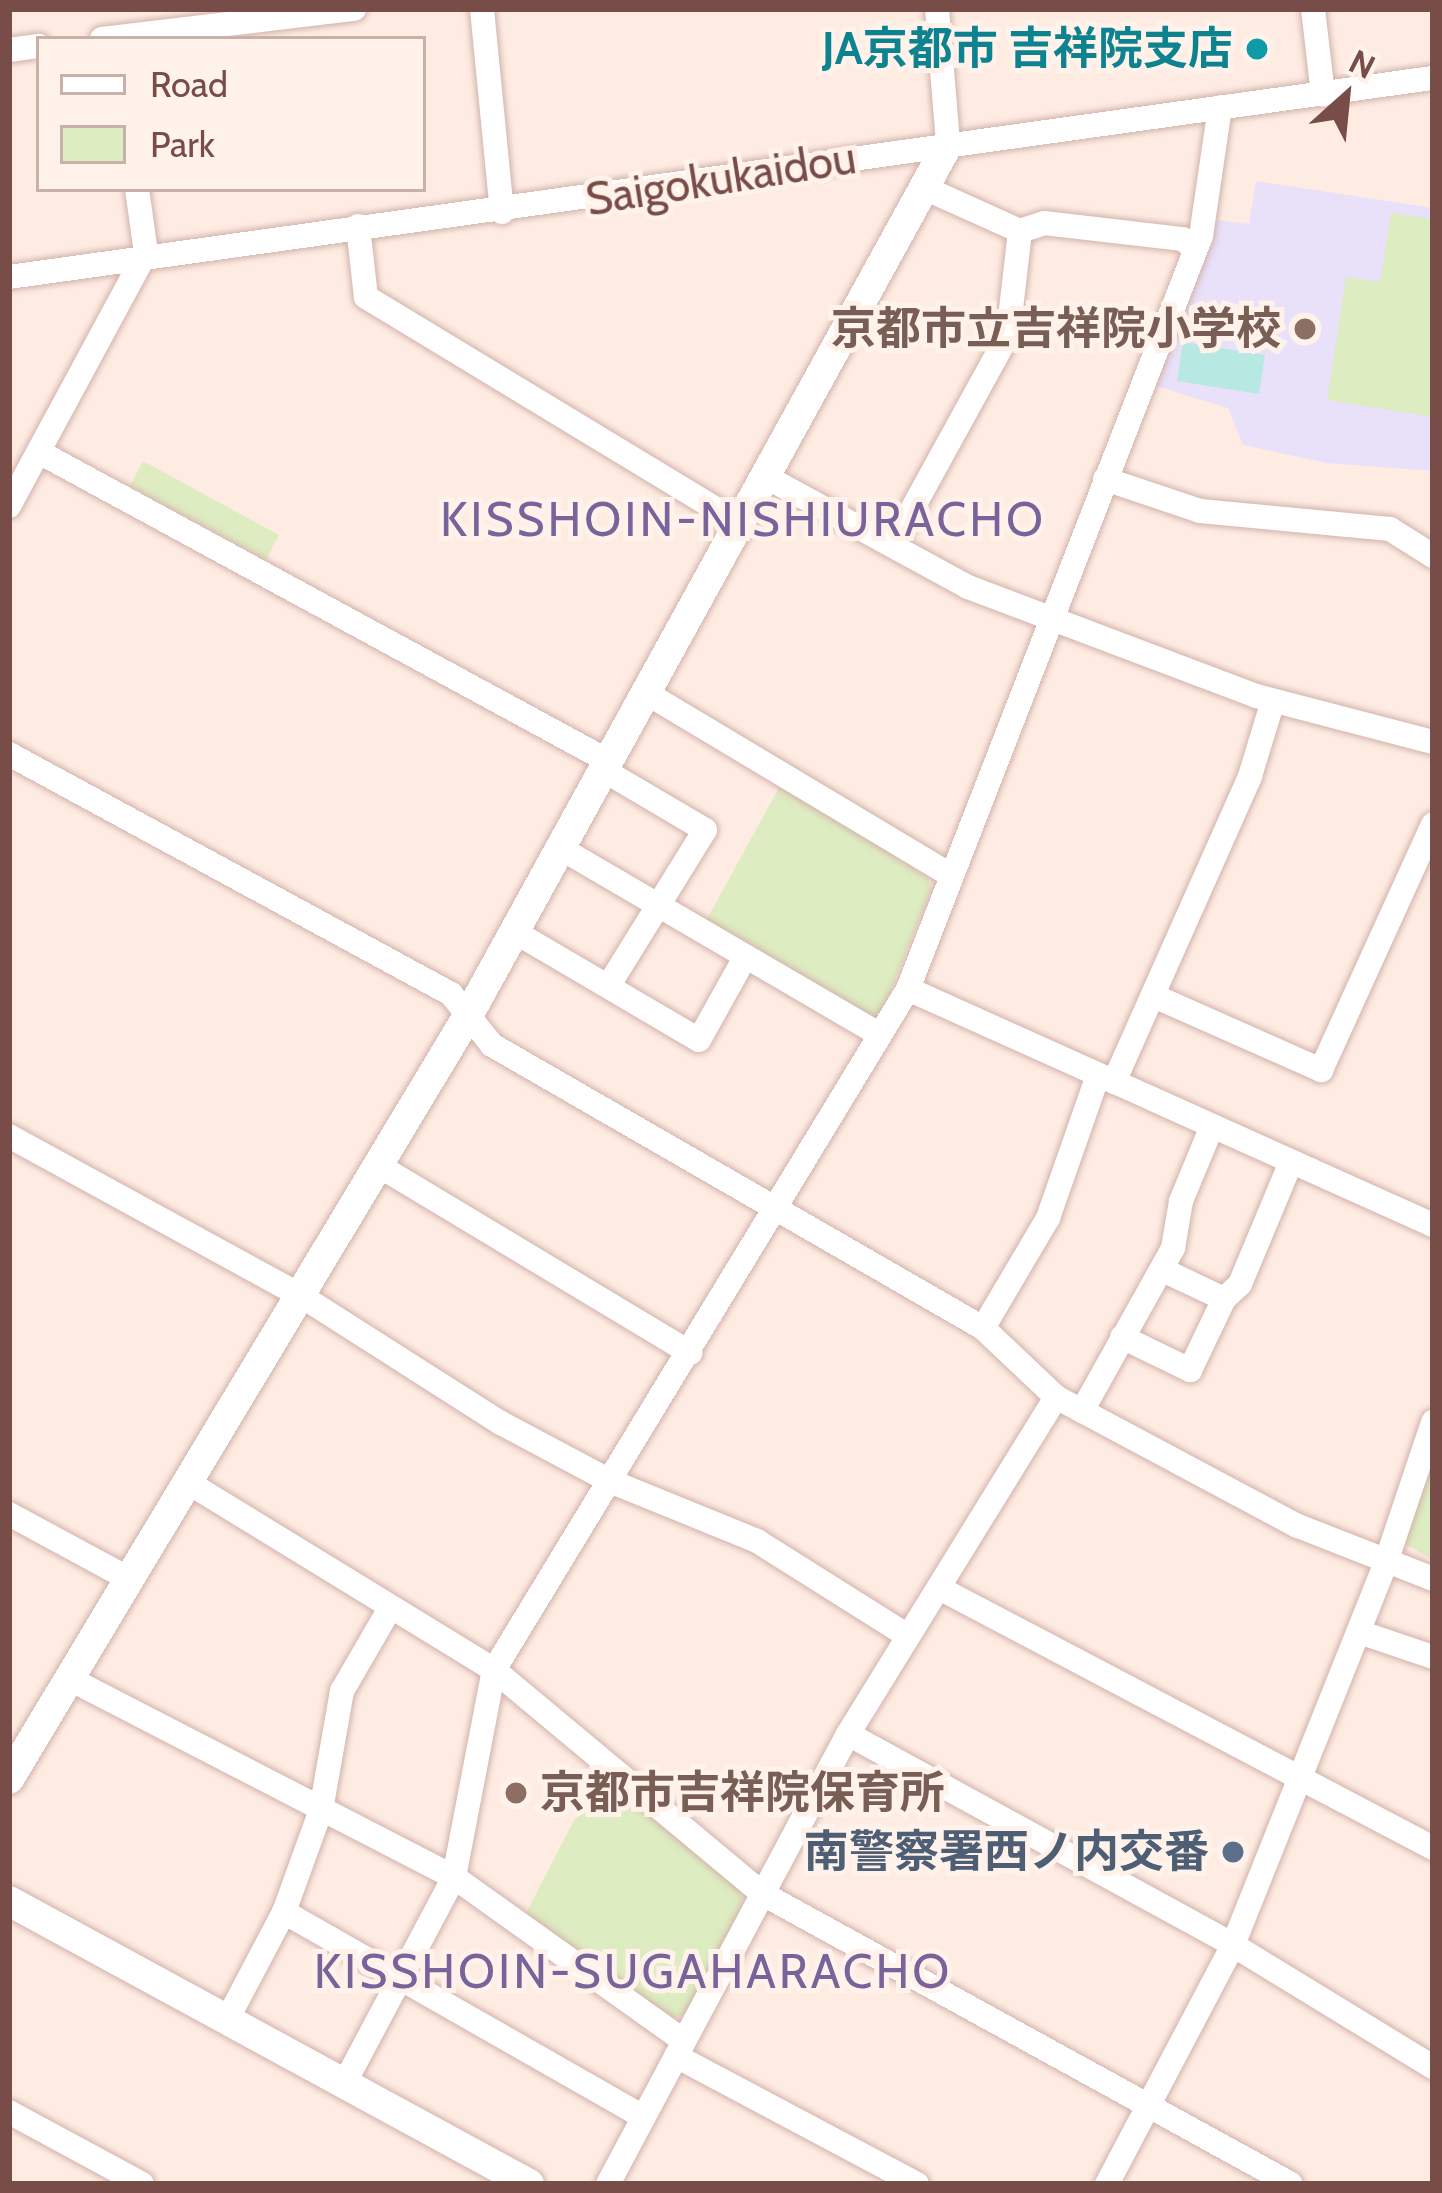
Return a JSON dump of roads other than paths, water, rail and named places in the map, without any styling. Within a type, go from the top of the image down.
[{"type":"street","points":[[131,36],[354,9]]},
{"type":"street","points":[[482,9],[502,212]]},
{"type":"street","points":[[9,1779],[381,1167],[929,190],[948,144],[937,9]]},
{"type":"street","points":[[1313,9],[1322,94]]},
{"type":"street","name":"Saigokukaidou","points":[[9,277],[146,253],[502,212],[948,144],[1433,78]]},
{"type":"street","points":[[344,2084],[454,1877],[494,1670],[778,1210],[908,989],[1195,249],[1220,107]]},
{"type":"street","points":[[929,190],[1020,231],[1045,223],[1183,239],[1195,249]]},
{"type":"street","points":[[9,506],[146,253],[137,192]]},
{"type":"street","points":[[358,226],[366,297],[744,526]]},
{"type":"street","points":[[893,544],[1008,335],[1020,231]]},
{"type":"street","points":[[39,452],[608,766],[705,830],[609,985]]},
{"type":"street","points":[[770,479],[968,587],[1273,701],[1433,742]]},
{"type":"street","points":[[1105,479],[1200,511],[1390,530],[1433,556]]},
{"type":"street","points":[[648,694],[950,875]]},
{"type":"street","points":[[983,1328],[1048,1218],[1106,1078],[1154,996],[1250,776],[1273,701]]},
{"type":"street","points":[[9,754],[451,994],[492,1045],[983,1328],[1056,1397],[1298,1526],[1433,1579]]},
{"type":"street","points":[[1154,996],[1321,1070],[1433,824]]},
{"type":"street","points":[[562,849],[880,1035]]},
{"type":"street","points":[[515,932],[699,1040],[744,959]]},
{"type":"street","points":[[908,989],[1433,1226]]},
{"type":"street","points":[[1082,1411],[1163,1270],[1212,1126]]},
{"type":"street","points":[[9,1136],[303,1297],[502,1423],[612,1482],[757,1541],[906,1634]]},
{"type":"street","points":[[1122,1337],[1190,1370],[1224,1299],[1240,1284],[1292,1162]]},
{"type":"street","points":[[381,1167],[690,1353]]},
{"type":"street","points":[[1163,1270],[1224,1299]]},
{"type":"street","points":[[608,2184],[848,1734],[1056,1397]]},
{"type":"street","points":[[1107,2184],[1233,1945],[1386,1562],[1433,1422]]},
{"type":"street","points":[[189,1483],[389,1610],[494,1670],[763,1894],[1292,2184]]},
{"type":"street","points":[[9,1514],[131,1580]]},
{"type":"street","points":[[940,1588],[1433,1848]]},
{"type":"street","points":[[227,2020],[284,1912],[320,1810],[342,1691],[389,1610]]},
{"type":"street","points":[[1359,1632],[1433,1657]]},
{"type":"street","points":[[72,1680],[454,1877],[680,2049],[917,2184]]},
{"type":"street","points":[[848,1734],[1233,1945],[1433,2067]]},
{"type":"street","points":[[9,1901],[529,2184]]},
{"type":"street","points":[[284,1912],[644,2117]]},
{"type":"street","points":[[9,2112],[142,2184]]},
{"type":"water","points":[[1183,342],[1265,355],[1259,394],[1177,381]]},
{"type":"place","name":"JA京都市 吉祥院支店","points":[[1257,49]]},
{"type":"place","name":"京都市立吉祥院小学校","points":[[1305,329]]},
{"type":"place","name":"京都市吉祥院保育所","points":[[516,1793]]},
{"type":"place","name":"南警察署西ノ内交番","points":[[1233,1852]]},
{"type":"district","name":"KISSHOIN-NISHIURACHO","points":[[743,520]]},
{"type":"district","name":"KISSHOIN-SUGAHARACHO","points":[[633,1972]]}]
